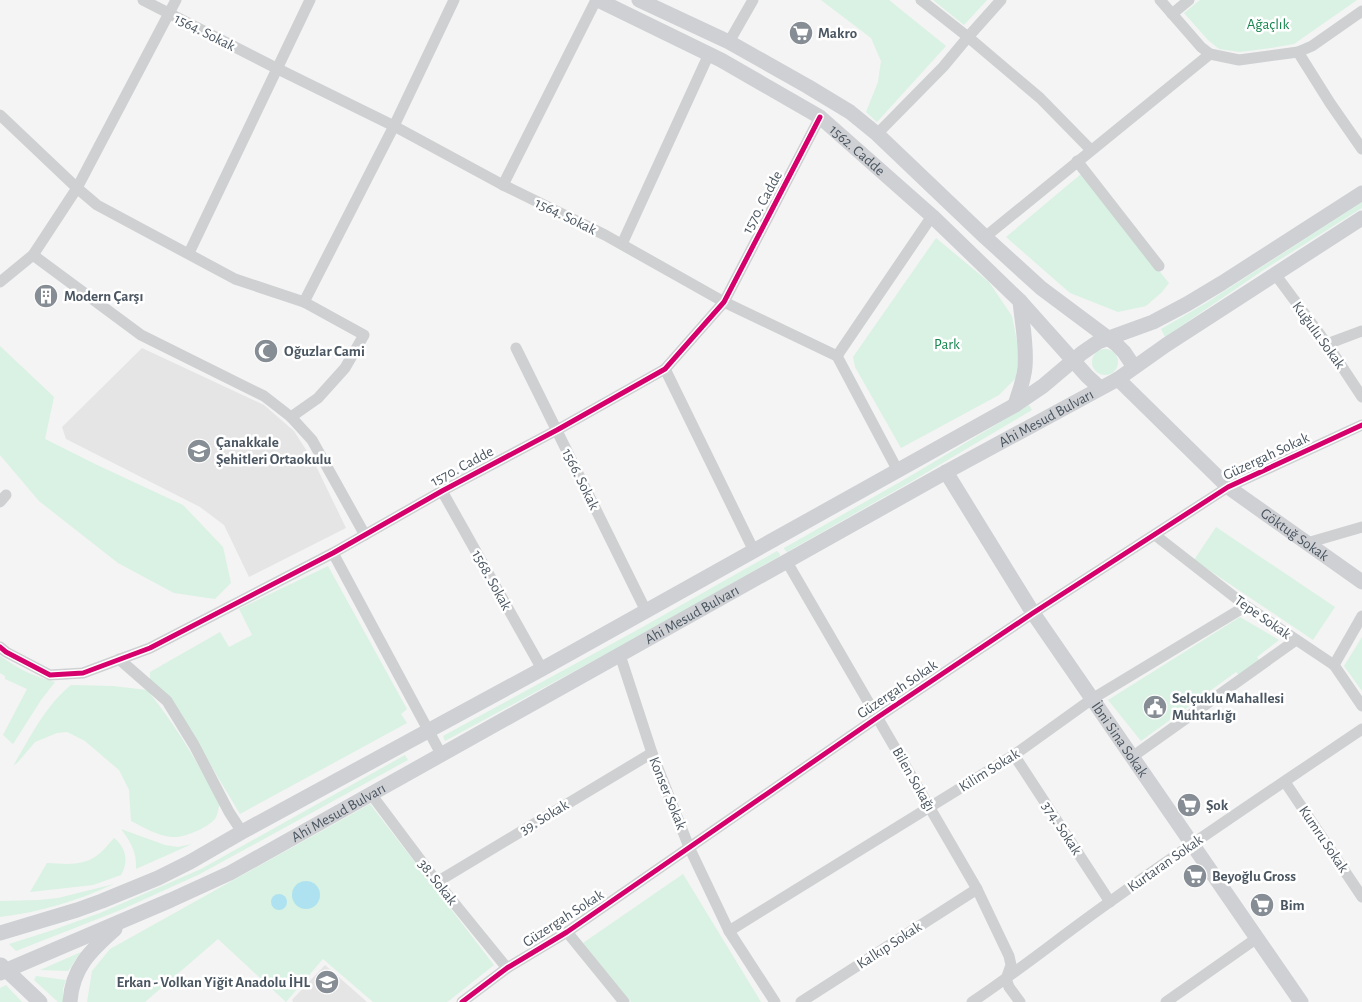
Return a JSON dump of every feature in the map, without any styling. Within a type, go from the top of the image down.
[{"type":"main road","name":"1562. Cadde","points":[[597,0],[709,54],[820,117],[932,216],[1020,301],[1074,360],[1086,376],[1100,388]]},
{"type":"main road","name":"1562. Cadde","points":[[639,0],[729,42],[850,112],[877,134],[1041,288],[1124,352],[1134,368]]},
{"type":"main road","name":"Ahi Mesud Bulvarı","points":[[0,933],[77,910],[125,892],[190,862],[542,669],[1015,405],[1043,386],[1090,347],[1108,338],[1153,322],[1187,304],[1362,192]]},
{"type":"main road","name":"Ahi Mesud Bulvarı","points":[[2,969],[124,920],[192,891],[230,872],[946,472],[1118,379],[1166,345],[1362,218]]},
{"type":"main road","points":[[1015,405],[1023,379],[1026,349],[1020,301]]},
{"type":"main road","name":"Göktuğ Sokak","points":[[1118,379],[1228,487],[1362,582]]},
{"type":"main road","name":"İbni Sina Sokak","points":[[946,472],[1033,613],[1301,1002]]},
{"type":"main road","points":[[70,1002],[74,978],[79,968],[95,947],[124,920]]},
{"type":"main road","points":[[2,969],[40,1002]]},
{"type":"street","name":"1564. Sokak","points":[[143,0],[394,126],[503,185],[605,235],[724,302],[837,356]]},
{"type":"street","points":[[0,282],[33,255],[76,188],[176,0]]},
{"type":"street","points":[[190,253],[310,0]]},
{"type":"street","points":[[304,302],[394,126],[454,0]]},
{"type":"street","points":[[503,185],[597,0]]},
{"type":"street","points":[[729,42],[754,0]]},
{"type":"street","points":[[921,0],[1040,98],[1091,150]]},
{"type":"street","points":[[877,134],[942,67],[1002,0]]},
{"type":"street","points":[[1160,0],[1201,47],[1210,54],[1238,60],[1298,52],[1312,46],[1362,11]]},
{"type":"street","points":[[1172,14],[1189,0]]},
{"type":"street","points":[[1298,52],[1362,149]]},
{"type":"street","points":[[622,244],[709,54]]},
{"type":"street","points":[[985,237],[1210,54]]},
{"type":"street","points":[[0,115],[76,188],[98,205],[235,279],[304,302],[364,335],[345,368],[318,398],[292,417]]},
{"type":"street","name":"1570. Cadde","points":[[0,647],[50,675],[83,673],[150,648],[334,553],[442,491],[557,430],[665,369],[724,302],[820,117]]},
{"type":"street","points":[[1077,161],[1159,266]]},
{"type":"street","points":[[898,471],[837,356],[932,216]]},
{"type":"street","points":[[33,255],[141,335],[264,396],[292,417],[312,440],[365,535]]},
{"type":"street","name":"Kuğulu Sokak","points":[[1275,274],[1327,344],[1362,397]]},
{"type":"street","points":[[1327,344],[1360,331]]},
{"type":"street","name":"1566. Sokak","points":[[516,348],[646,611]]},
{"type":"street","points":[[665,369],[754,551]]},
{"type":"street","name":"Güzergah Sokak","points":[[462,1002],[508,968],[567,932],[878,717],[1033,613],[1228,487],[1362,425]]},
{"type":"street","name":"1568. Sokak","points":[[442,491],[542,669]]},
{"type":"street","points":[[1307,543],[1362,527]]},
{"type":"street","name":"Tepe Sokak","points":[[1155,535],[1246,606],[1334,664],[1362,706]]},
{"type":"street","points":[[334,553],[441,754]]},
{"type":"street","name":"Bilen Sokağı","points":[[787,562],[977,889],[1009,956],[1011,965],[1006,979]]},
{"type":"street","name":"Kilim Sokak","points":[[729,931],[1014,755],[1092,699],[1246,606]]},
{"type":"street","points":[[1334,664],[1362,616]]},
{"type":"street","points":[[1132,758],[1296,640]]},
{"type":"street","name":"Konser Sokak","points":[[620,655],[652,753],[689,847],[729,931],[775,1002]]},
{"type":"street","points":[[120,659],[167,701],[194,745],[229,812],[242,832]]},
{"type":"street","name":"Kurtaran Sokak","points":[[972,1002],[1192,844],[1362,729]]},
{"type":"street","name":"39. Sokak","points":[[437,882],[652,753]]},
{"type":"street","name":"374. Sokak","points":[[1014,755],[1110,902]]},
{"type":"street","name":"Kumru Sokak","points":[[1286,782],[1362,897]]},
{"type":"street","name":"38. Sokak","points":[[371,794],[437,882],[508,968]]},
{"type":"street","name":"Kalkıp Sokak","points":[[801,1002],[977,889]]},
{"type":"street","points":[[567,932],[621,1001]]},
{"type":"street","points":[[1166,1002],[1257,938]]},
{"type":"street","points":[[1006,979],[1009,987],[1020,1002]]},
{"type":"shaded area","name":"Çanakkale Şehitleri Ortaokulu","points":[[142,348],[264,405],[294,431],[315,464],[346,528],[249,577],[224,525],[200,507],[66,439],[62,427]]},
{"type":"shaded area","name":"Erkan - Volkan Yiğit Anadolu İHL","points":[[325,965],[367,1002],[293,1002],[292,1000]]},
{"type":"green space","points":[[821,0],[889,0],[946,46],[877,122],[866,112],[878,82],[881,61],[871,38]]},
{"type":"green space","points":[[933,0],[987,0],[964,25]]},
{"type":"green space","name":"Ağaçlık","points":[[1200,0],[1357,0],[1294,44],[1240,52],[1219,49],[1208,40],[1184,13]]},
{"type":"green space","points":[[1081,174],[1169,283],[1146,306],[1118,312],[1070,293],[1006,237]]},
{"type":"green space","points":[[1362,202],[1362,208],[1265,269],[1165,337],[1161,329],[1206,303]]},
{"type":"green space","name":"Park","points":[[936,238],[989,282],[1012,316],[1019,352],[1016,378],[999,395],[901,448],[855,367],[853,357]]},
{"type":"green space","points":[[0,346],[54,397],[45,439],[183,505],[223,547],[231,583],[215,599],[174,593],[118,563],[39,501],[0,455]]},
{"type":"green space","points":[[1105,349],[1114,353],[1118,362],[1114,371],[1105,375],[1096,371],[1092,362],[1096,353]]},
{"type":"green space","points":[[1029,405],[1032,410],[909,483],[787,552],[784,549],[907,478]]},
{"type":"green space","points":[[1216,527],[1335,607],[1313,640],[1194,560]]},
{"type":"green space","points":[[777,551],[780,556],[643,634],[445,741],[443,736]]},
{"type":"green space","points":[[328,566],[407,709],[401,714],[407,723],[240,814],[174,704],[150,680],[150,672],[220,632],[229,647],[252,635],[239,609]]},
{"type":"green space","points":[[1240,617],[1279,640],[1257,657],[1259,660],[1239,675],[1236,672],[1141,741],[1108,700]]},
{"type":"green space","points":[[1362,637],[1362,691],[1344,666]]},
{"type":"green space","points":[[0,656],[26,672],[55,682],[13,744],[3,735],[27,689],[5,679],[5,676],[0,673]]},
{"type":"green space","points":[[71,685],[113,686],[147,690],[177,731],[220,804],[215,819],[201,829],[177,837],[156,833],[131,821],[129,790],[119,770],[85,741],[67,732],[57,733],[35,742],[13,766],[46,712]]},
{"type":"green space","points":[[405,755],[408,760],[200,874],[123,909],[16,951],[9,944],[100,913],[201,869]]},
{"type":"green space","points":[[370,804],[494,965],[450,1000],[447,1002],[373,1002],[323,959],[286,1002],[218,939],[145,1002],[87,1002],[92,971],[110,949]]},
{"type":"green space","points":[[121,829],[165,845],[178,847],[192,844],[136,869],[133,848]]},
{"type":"green space","points":[[114,838],[124,850],[125,855],[125,865],[121,875],[93,885],[30,892],[47,863],[75,864],[88,861],[102,851]]},
{"type":"green space","points":[[683,874],[761,1002],[631,1002],[583,943]]},
{"type":"green space","points":[[114,884],[58,905],[0,917],[0,901],[58,898]]},
{"type":"green space","points":[[81,952],[68,971],[40,970]]},
{"type":"green space","points":[[36,976],[66,980],[63,989],[63,1002],[58,1002],[34,980]]},
{"type":"green space","points":[[6,985],[22,1002],[0,1002],[0,988]]},
{"type":"water","points":[[306,881],[316,885],[320,895],[316,905],[306,909],[296,905],[292,895],[296,885]]},
{"type":"water","points":[[276,894],[282,894],[287,899],[285,908],[276,910],[271,905],[271,899]]},
{"type":"cycle path","points":[[0,647],[50,675],[83,673],[150,648],[333,553],[665,369],[724,302],[820,117]]},
{"type":"cycle path","points":[[462,1002],[507,968],[567,932],[878,717],[1033,613],[1228,487],[1362,425]]},
{"type":"place","name":"Makro","points":[[801,33]]},
{"type":"place","name":"Modern Çarşı","points":[[46,296]]},
{"type":"place","name":"Oğuzlar Cami","points":[[266,351]]},
{"type":"place","name":"Çanakkale Şehitleri Ortaokulu","points":[[199,451]]},
{"type":"place","name":"Selçuklu Mahallesi Muhtarlığı","points":[[1155,707]]},
{"type":"place","name":"Şok","points":[[1189,805]]},
{"type":"place","name":"Beyoğlu Gross","points":[[1195,876]]},
{"type":"place","name":"Bim","points":[[1262,905]]},
{"type":"place","name":"Erkan - Volkan Yiğit Anadolu İHL","points":[[327,982]]}]
